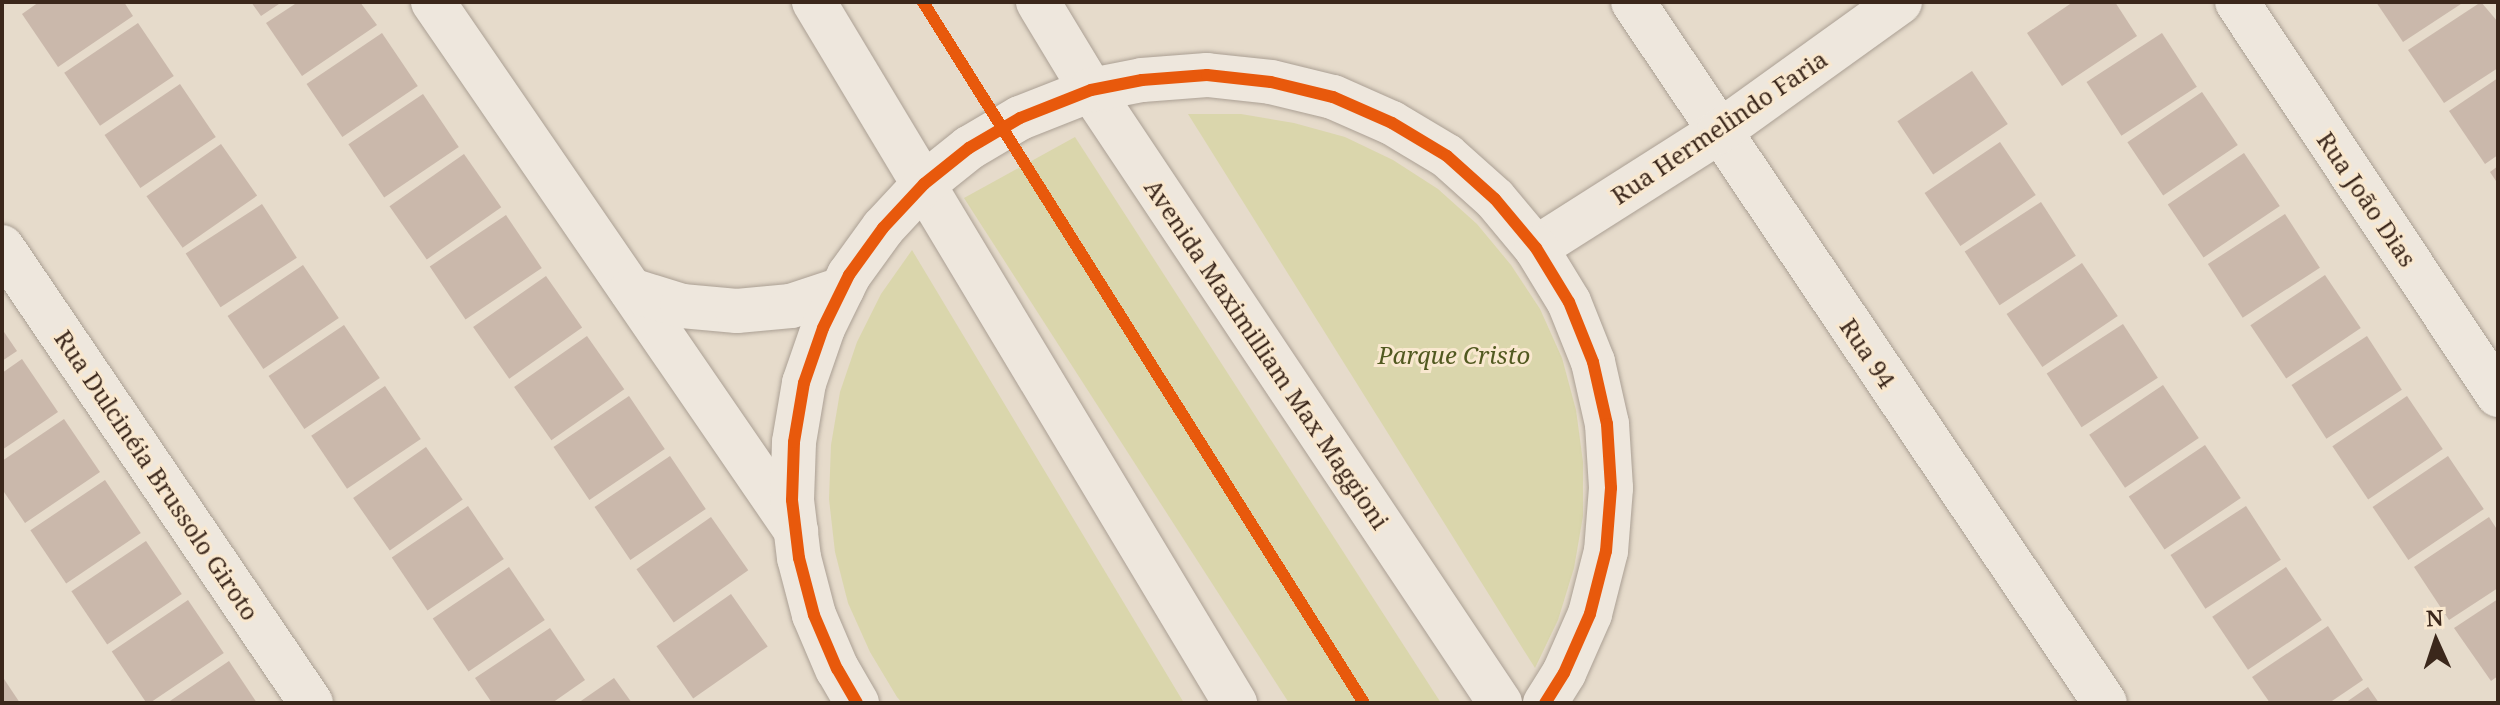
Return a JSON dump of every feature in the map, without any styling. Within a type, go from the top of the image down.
[{"type":"street","points":[[433,2],[796,532]]},
{"type":"street","points":[[814,2],[1235,703]]},
{"type":"street","name":"Avenida Maximilliam Max Maggioni","points":[[1038,2],[1091,90],[1500,703]]},
{"type":"street","name":"Rua 94","points":[[1633,2],[2105,703]]},
{"type":"street","name":"Rua Hermelindo Faria","points":[[1536,248],[1719,132],[1900,2]]},
{"type":"street","name":"Rua João Dias","points":[[2237,2],[2498,395]]},
{"type":"street","points":[[857,703],[837,669],[814,615],[792,500],[794,442],[804,383],[823,328],[842,289],[883,228],[924,184],[969,148],[1020,118],[1091,90],[1142,80],[1207,75],[1271,82],[1333,97],[1392,123],[1447,156],[1495,199],[1536,248],[1569,302],[1593,362],[1607,424],[1611,488],[1606,551],[1590,614],[1564,673],[1545,703]]},
{"type":"street","name":"Rua Dulcinéia Brussolo Giroto","points":[[2,247],[311,703]]},
{"type":"street","points":[[631,290],[682,306],[737,311],[791,306],[842,289]]},
{"type":"green space","name":"Parque Cristo","points":[[1188,114],[1241,114],[1294,123],[1345,137],[1393,160],[1438,189],[1477,224],[1511,265],[1540,309],[1562,358],[1576,410],[1583,462],[1583,516],[1574,568],[1558,620],[1535,668]]},
{"type":"green space","points":[[1075,137],[1441,703],[1289,703],[964,198]]},
{"type":"green space","points":[[912,250],[1184,703],[902,703],[897,697],[870,652],[848,603],[835,552],[829,499],[831,445],[840,392],[857,342],[881,294]]},
{"type":"building","points":[[39,2],[124,2],[133,16],[58,67],[22,14]]},
{"type":"building","points":[[251,2],[282,2],[261,16]]},
{"type":"building","points":[[298,2],[360,2],[377,25],[302,76],[266,23]]},
{"type":"building","points":[[2073,2],[2115,2],[2137,36],[2062,86],[2027,33]]},
{"type":"building","points":[[2376,2],[2464,2],[2403,42]]},
{"type":"building","points":[[2481,2],[2498,22],[2498,68],[2444,103],[2408,50]]},
{"type":"building","points":[[138,23],[174,76],[100,126],[64,73]]},
{"type":"building","points":[[382,33],[418,86],[342,137],[307,84]]},
{"type":"building","points":[[2162,33],[2197,87],[2121,136],[2087,82]]},
{"type":"building","points":[[1972,71],[2008,124],[1933,174],[1897,121]]},
{"type":"building","points":[[2498,78],[2498,155],[2485,164],[2449,111]]},
{"type":"building","points":[[180,84],[216,137],[140,188],[105,135]]},
{"type":"building","points":[[2202,92],[2238,145],[2163,195],[2127,142]]},
{"type":"building","points":[[423,94],[459,147],[384,197],[348,144]]},
{"type":"building","points":[[2000,142],[2036,195],[1960,246],[1925,193]]},
{"type":"building","points":[[221,144],[257,196],[183,248],[146,196]]},
{"type":"building","points":[[2244,153],[2280,206],[2204,258],[2168,204]]},
{"type":"building","points":[[464,154],[501,207],[427,259],[389,206]]},
{"type":"building","points":[[2498,166],[2498,184],[2490,172]]},
{"type":"building","points":[[2041,202],[2076,256],[2000,305],[1965,252]]},
{"type":"building","points":[[262,204],[297,258],[221,307],[186,254]]},
{"type":"building","points":[[2285,214],[2320,268],[2243,318],[2208,264]]},
{"type":"building","points":[[506,215],[542,268],[466,320],[430,266]]},
{"type":"building","points":[[2082,263],[2118,316],[2042,367],[2007,314]]},
{"type":"building","points":[[303,265],[339,318],[263,369],[228,316]]},
{"type":"building","points":[[2325,275],[2361,328],[2286,378],[2250,325]]},
{"type":"building","points":[[546,276],[582,328],[509,379],[473,327]]},
{"type":"building","points":[[2123,324],[2158,378],[2082,427],[2047,374]]},
{"type":"building","points":[[344,325],[380,378],[304,429],[269,376]]},
{"type":"building","points":[[2,329],[17,351],[2,361]]},
{"type":"building","points":[[587,336],[624,389],[551,440],[514,387]]},
{"type":"building","points":[[2367,336],[2402,390],[2326,439],[2292,385]]},
{"type":"building","points":[[22,359],[58,412],[2,450],[2,373]]},
{"type":"building","points":[[2163,385],[2199,438],[2125,488],[2089,435]]},
{"type":"building","points":[[385,386],[421,439],[347,489],[311,436]]},
{"type":"building","points":[[629,396],[665,449],[589,500],[554,447]]},
{"type":"building","points":[[2407,396],[2443,449],[2368,499],[2332,446]]},
{"type":"building","points":[[64,419],[100,472],[25,523],[2,489],[2,461]]},
{"type":"building","points":[[2205,445],[2241,498],[2165,550],[2129,496]]},
{"type":"building","points":[[426,447],[463,499],[390,550],[353,498]]},
{"type":"building","points":[[670,456],[706,509],[630,560],[595,507]]},
{"type":"building","points":[[2448,456],[2484,509],[2408,560],[2373,507]]},
{"type":"building","points":[[105,480],[141,533],[66,583],[30,530]]},
{"type":"building","points":[[468,506],[504,559],[428,611],[392,557]]},
{"type":"building","points":[[2246,506],[2281,560],[2205,609],[2171,555]]},
{"type":"building","points":[[711,517],[748,570],[674,622],[636,569]]},
{"type":"building","points":[[2489,517],[2498,531],[2498,588],[2449,620],[2414,567]]},
{"type":"building","points":[[146,541],[182,594],[107,644],[71,591]]},
{"type":"building","points":[[509,567],[545,620],[469,672],[433,618]]},
{"type":"building","points":[[2286,567],[2322,620],[2248,670],[2212,617]]},
{"type":"building","points":[[731,594],[768,646],[693,699],[656,646]]},
{"type":"building","points":[[2498,599],[2498,676],[2491,681],[2454,628]]},
{"type":"building","points":[[188,600],[224,653],[147,703],[112,651]]},
{"type":"building","points":[[2328,626],[2363,680],[2329,703],[2270,703],[2252,677]]},
{"type":"building","points":[[550,628],[585,680],[552,703],[492,703],[475,678]]},
{"type":"building","points":[[229,661],[257,703],[167,703]]},
{"type":"building","points":[[2,676],[20,703],[2,703]]},
{"type":"building","points":[[614,678],[632,703],[578,703]]},
{"type":"building","points":[[2368,687],[2379,703],[2345,703]]},
{"type":"cycle path","points":[[923,2],[1364,703]]},
{"type":"cycle path","points":[[857,703],[837,669],[814,615],[799,558],[792,500],[794,442],[804,383],[823,328],[849,275],[883,228],[924,184],[969,148],[1020,118],[1091,90],[1142,80],[1207,75],[1271,82],[1333,97],[1392,123],[1447,156],[1495,199],[1536,248],[1569,302],[1593,362],[1607,424],[1611,488],[1606,551],[1590,614],[1564,673],[1545,703]]}]
